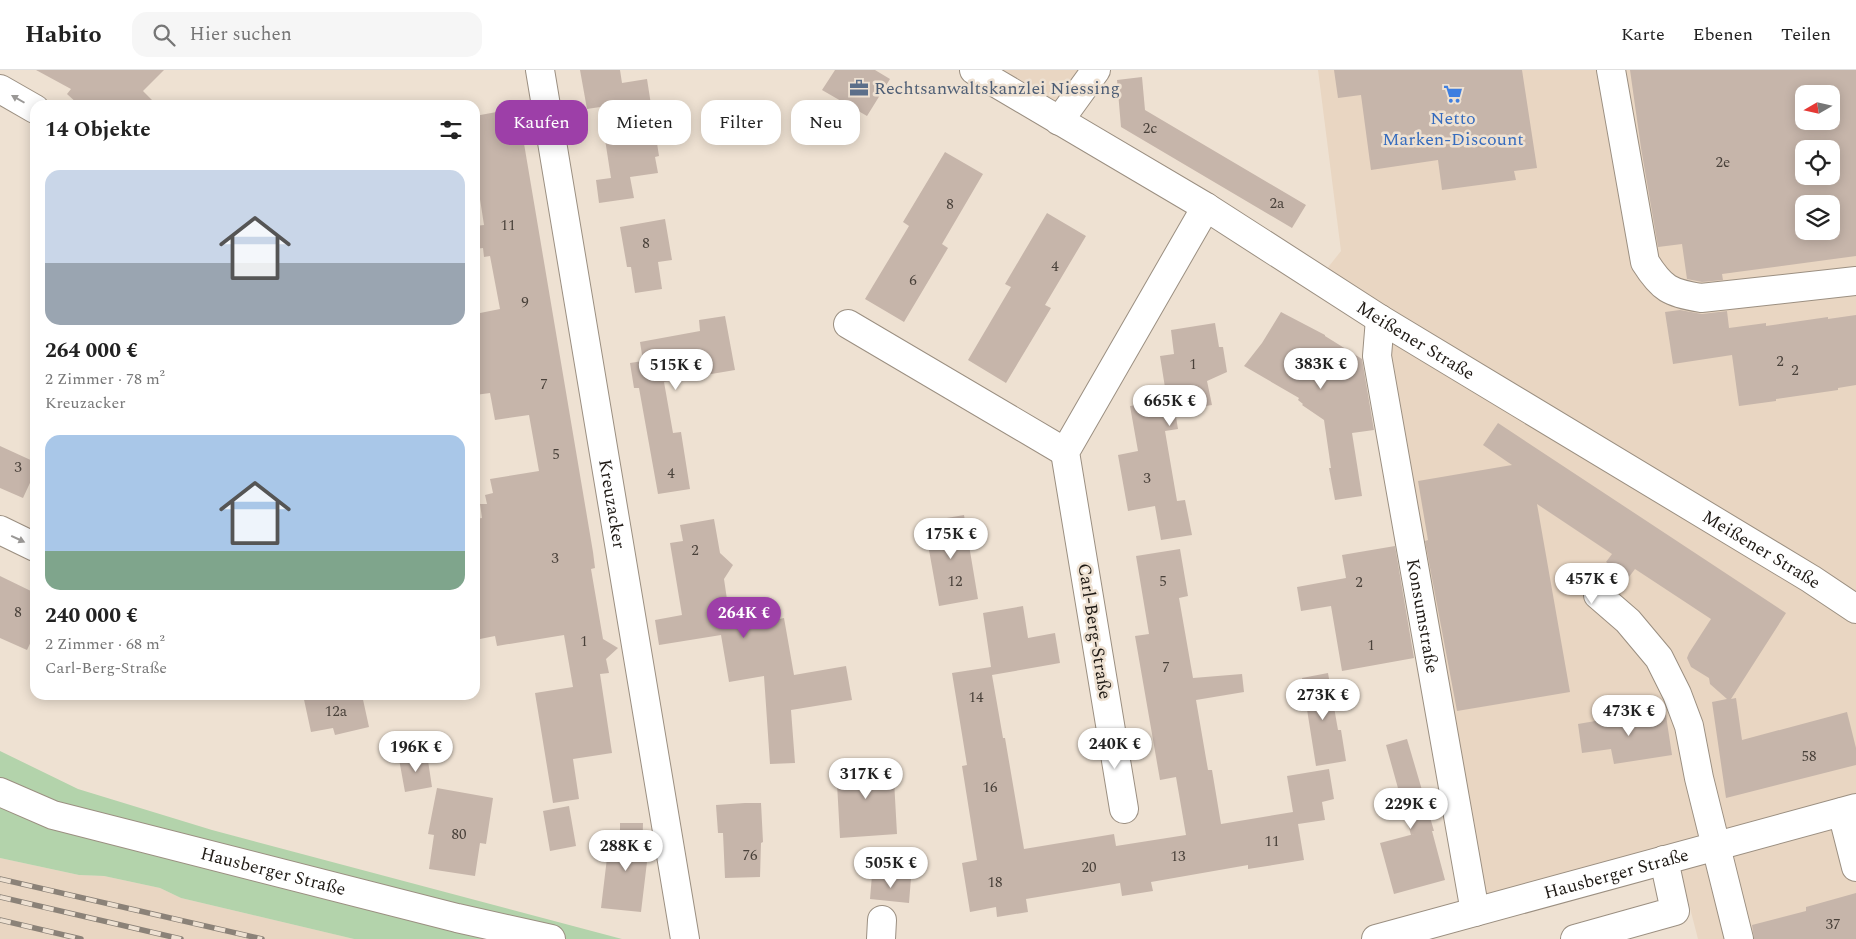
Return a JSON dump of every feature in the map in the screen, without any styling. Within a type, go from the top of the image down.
[{"type":"street","name":"Kreuzacker","points":[[540,70],[686,939]]},
{"type":"street","name":"Meißener Straße","points":[[974,70],[1206,207],[1380,319],[1811,579],[1856,609]]},
{"type":"street","points":[[1059,121],[1096,70]]},
{"type":"street","points":[[1611,70],[1645,262],[1657,281],[1677,295],[1701,298],[1856,281]]},
{"type":"street","points":[[0,89],[30,106]]},
{"type":"street","points":[[848,324],[1065,452],[1206,207]]},
{"type":"street","name":"Konsumstraße","points":[[1380,319],[1377,356],[1475,912]]},
{"type":"street","name":"Carl-Berg-Straße","points":[[1065,452],[1124,810]]},
{"type":"street","points":[[0,530],[30,545]]},
{"type":"street","points":[[1598,595],[1628,621],[1659,658],[1677,694],[1689,726],[1699,778],[1739,939]]},
{"type":"street","name":"Hausberger Straße","points":[[0,792],[53,816],[457,918],[551,939]]},
{"type":"street","points":[[1849,810],[1856,867]]},
{"type":"street","name":"Hausberger Straße","points":[[1376,939],[1849,810]]},
{"type":"street","points":[[1575,939],[1675,911],[1664,860]]},
{"type":"shaded area","points":[[983,70],[1103,70],[1065,122]]},
{"type":"shaded area","points":[[1318,70],[1856,70],[1856,939],[1698,939],[1676,854],[1477,911],[1380,319],[1322,275],[1341,251]]},
{"type":"shaded area","points":[[0,858],[79,875],[104,876],[160,888],[181,898],[354,939],[0,939]]},
{"type":"green space","points":[[0,751],[78,789],[212,830],[622,939],[354,939],[181,898],[160,888],[104,876],[79,875],[0,858]]},
{"type":"building","points":[[36,70],[164,70],[143,91],[152,100],[74,100],[67,94],[71,89]]},
{"type":"building","points":[[580,70],[620,70],[622,83],[647,79],[650,100],[598,100],[598,107],[588,109],[588,100],[585,100]]},
{"type":"building","points":[[835,70],[875,70],[890,79],[867,116],[860,112],[860,100],[839,100],[822,90]]},
{"type":"building","points":[[1334,70],[1522,70],[1537,168],[1514,171],[1516,180],[1442,190],[1438,160],[1371,170],[1361,95],[1338,98]]},
{"type":"building","points":[[1630,70],[1856,70],[1856,256],[1722,274],[1723,280],[1702,282],[1687,279],[1682,244],[1658,247]]},
{"type":"building","points":[[1142,77],[1145,110],[1306,205],[1292,228],[1121,127],[1117,80]]},
{"type":"building","points":[[495,112],[495,145],[524,145],[593,552],[595,568],[591,569],[603,639],[618,648],[606,659],[609,673],[600,674],[612,753],[573,759],[579,799],[553,803],[535,693],[573,687],[564,635],[497,646],[495,636],[480,639],[480,518],[482,518],[480,504],[487,504],[485,495],[493,493],[490,479],[539,471],[529,415],[495,420],[490,393],[480,394],[480,313],[500,309],[490,256],[484,257],[483,248],[480,248],[480,225],[484,225],[480,199],[480,115]]},
{"type":"building","points":[[606,145],[657,145],[659,156],[655,157],[658,173],[630,177],[634,198],[599,203],[596,180],[611,178]]},
{"type":"building","points":[[945,152],[983,174],[942,244],[948,248],[904,322],[865,299],[909,226],[903,222]]},
{"type":"building","points":[[1047,213],[1086,236],[1045,305],[1051,308],[1006,383],[968,360],[1011,287],[1005,284]]},
{"type":"building","points":[[665,219],[672,260],[658,262],[662,289],[635,293],[631,267],[627,267],[620,227]]},
{"type":"building","points":[[1680,310],[1702,314],[1727,311],[1729,328],[1766,323],[1766,326],[1856,315],[1856,385],[1838,388],[1838,390],[1739,406],[1732,355],[1673,364],[1665,312]]},
{"type":"building","points":[[1281,312],[1325,335],[1362,359],[1374,430],[1352,433],[1362,496],[1335,500],[1329,468],[1331,468],[1324,420],[1302,405],[1298,400],[1299,398],[1244,366],[1262,343]]},
{"type":"building","points":[[725,316],[735,370],[664,382],[673,433],[681,432],[690,489],[658,494],[639,388],[634,388],[630,363],[643,361],[640,342],[700,331],[699,320]]},
{"type":"building","points":[[1215,323],[1219,347],[1223,347],[1227,372],[1207,381],[1212,405],[1175,411],[1178,429],[1165,431],[1177,501],[1185,500],[1192,535],[1161,540],[1155,506],[1128,511],[1118,455],[1138,451],[1130,406],[1167,400],[1160,356],[1174,354],[1171,330]]},
{"type":"building","points":[[1498,423],[1786,613],[1731,699],[1736,698],[1742,740],[1847,712],[1856,748],[1856,765],[1726,798],[1712,702],[1727,699],[1710,684],[1709,678],[1691,667],[1687,658],[1711,619],[1635,569],[1629,577],[1606,562],[1612,554],[1537,504],[1570,692],[1457,711],[1425,541],[1428,540],[1418,481],[1512,465],[1483,445]]},
{"type":"building","points":[[0,446],[30,460],[30,483],[23,498],[0,488]]},
{"type":"building","points":[[964,515],[978,599],[939,606],[924,522]]},
{"type":"building","points":[[714,519],[720,553],[733,565],[724,579],[730,620],[764,614],[766,622],[784,618],[794,675],[846,666],[852,700],[791,710],[795,763],[770,764],[764,676],[729,682],[721,635],[659,645],[655,620],[682,615],[670,543],[683,541],[680,525]]},
{"type":"building","points":[[1395,546],[1414,658],[1342,671],[1331,606],[1301,611],[1297,587],[1346,578],[1342,555]]},
{"type":"building","points":[[1180,549],[1188,596],[1179,598],[1193,678],[1242,674],[1244,692],[1196,700],[1208,770],[1212,770],[1221,824],[1293,812],[1287,776],[1329,769],[1334,799],[1322,802],[1325,820],[1298,824],[1304,860],[1248,869],[1248,865],[1151,882],[1153,891],[1122,896],[1120,883],[1026,899],[1028,912],[997,917],[996,907],[970,912],[962,863],[977,860],[962,766],[967,765],[952,673],[991,667],[983,613],[1023,606],[1028,638],[1055,633],[1060,663],[992,675],[1024,849],[1114,834],[1116,846],[1186,835],[1176,777],[1160,780],[1135,636],[1149,634],[1136,556]]},
{"type":"building","points":[[0,576],[30,591],[30,644],[27,650],[0,638]]},
{"type":"building","points":[[1328,673],[1338,730],[1341,730],[1346,761],[1316,766],[1302,678]]},
{"type":"building","points":[[304,700],[363,700],[369,727],[335,735],[333,728],[311,732]]},
{"type":"building","points":[[1665,709],[1672,755],[1614,764],[1611,749],[1582,753],[1578,724]]},
{"type":"building","points":[[1407,739],[1434,831],[1432,831],[1445,880],[1394,894],[1380,843],[1411,835],[1386,745]]},
{"type":"building","points":[[427,754],[432,787],[405,792],[399,759]]},
{"type":"building","points":[[893,762],[897,834],[840,838],[836,765]]},
{"type":"building","points":[[437,788],[493,798],[486,844],[480,843],[475,876],[429,869],[434,835],[428,834]]},
{"type":"building","points":[[761,803],[763,842],[761,843],[760,877],[725,878],[723,833],[718,833],[716,805]]},
{"type":"building","points":[[569,806],[576,846],[550,851],[543,811]]},
{"type":"building","points":[[620,823],[643,823],[642,861],[647,862],[641,912],[601,908],[607,858],[620,859]]},
{"type":"building","points":[[872,875],[911,878],[909,903],[870,899]]},
{"type":"building","points":[[1856,893],[1856,939],[1754,939],[1752,925],[1806,911],[1806,907]]},
{"type":"railway","points":[[0,879],[262,939]]},
{"type":"railway","points":[[0,897],[181,939]]},
{"type":"railway","points":[[0,920],[81,939]]},
{"type":"place","name":"Rechtsanwaltskanzlei Niessing","points":[[859,88]]},
{"type":"place","name":"Netto Marken-Discount","points":[[1453,94]]}]
